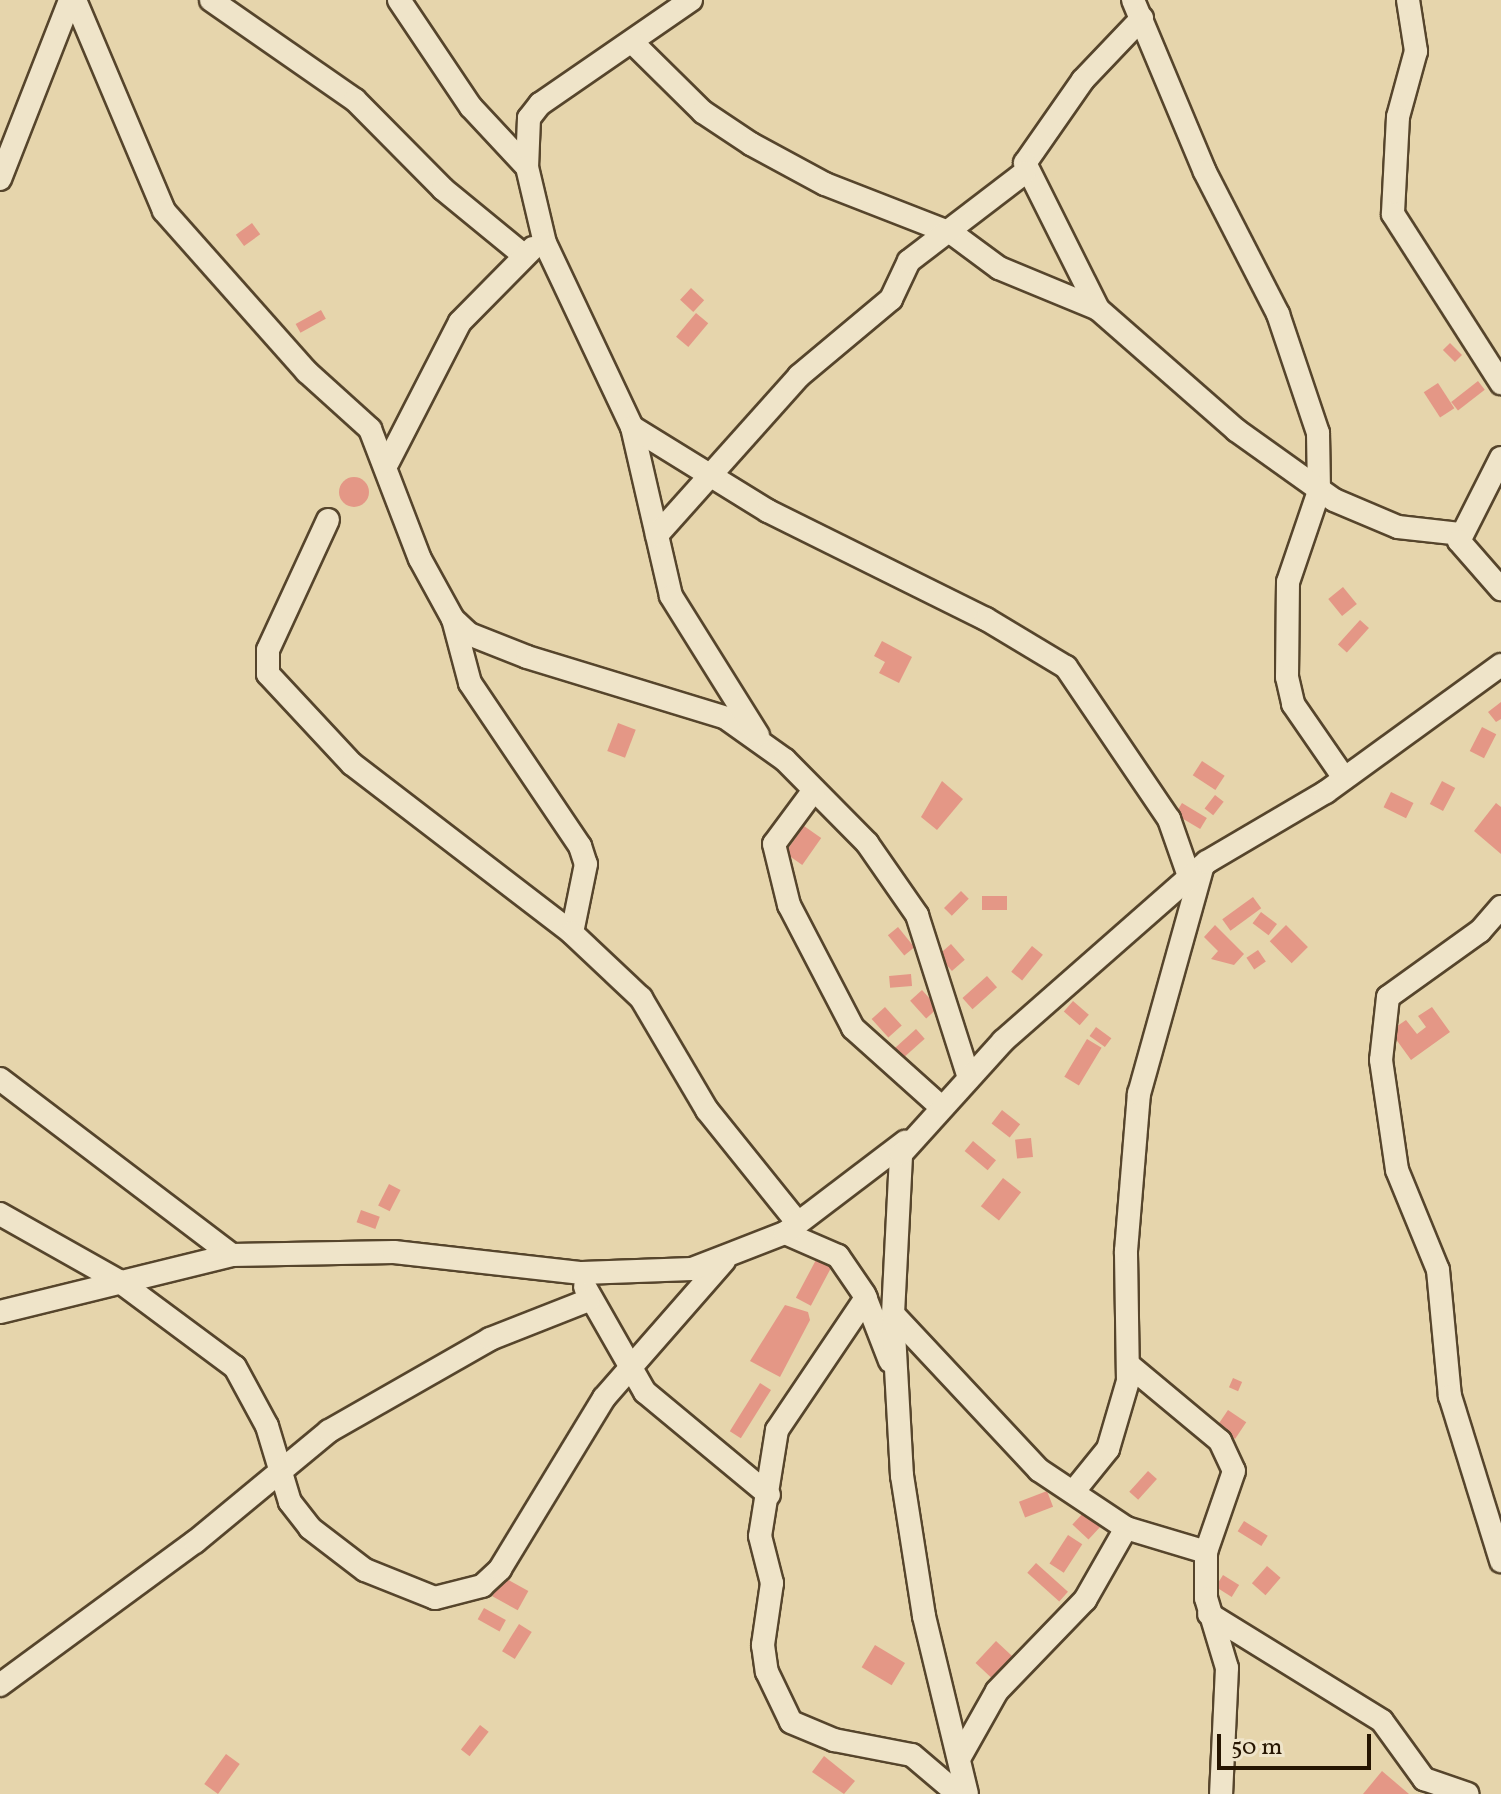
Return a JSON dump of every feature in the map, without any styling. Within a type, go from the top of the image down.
[{"type":"street","points":[[0,179],[72,0]]},
{"type":"street","points":[[72,0],[164,211],[307,372],[353,409],[388,462],[420,559],[453,619],[470,683],[580,846],[586,864],[572,933]]},
{"type":"street","points":[[211,0],[355,100],[443,189],[521,253]]},
{"type":"street","points":[[399,0],[471,107],[527,167]]},
{"type":"street","points":[[691,0],[540,104],[529,118],[527,167],[545,243],[632,427],[657,535],[684,622],[760,740],[867,843],[917,915],[969,1078]]},
{"type":"street","points":[[1408,0],[1416,51],[1398,117],[1393,214],[1501,383]]},
{"type":"street","points":[[657,535],[799,376],[884,307],[909,261],[953,234],[1024,173],[1041,134],[1138,9],[1205,172],[1278,314],[1318,433],[1319,491],[1288,582],[1288,685],[1344,778]]},
{"type":"street","points":[[632,42],[703,112],[751,144],[825,184],[953,234],[999,268],[1098,309],[1236,430],[1319,491],[1398,527],[1460,534]]},
{"type":"street","points":[[1024,173],[1098,309]]},
{"type":"street","points":[[388,462],[460,322],[521,253],[545,243]]},
{"type":"street","points":[[632,427],[822,540],[986,619],[1066,667],[1169,819],[1196,872],[1139,1094],[1126,1251],[1130,1366],[1108,1449],[1074,1491]]},
{"type":"street","points":[[1501,458],[1460,534],[1464,551],[1501,589]]},
{"type":"street","points":[[328,520],[268,650],[268,674],[352,764],[572,933],[641,998],[699,1099],[791,1228],[838,1256],[866,1298],[898,1381]]},
{"type":"street","points":[[453,619],[491,643],[689,703],[760,740]]},
{"type":"street","points":[[0,1312],[232,1255],[394,1252],[582,1273],[651,1274],[724,1261],[791,1228],[909,1139],[1033,1012],[1196,872],[1344,778],[1501,665]]},
{"type":"street","points":[[814,790],[774,844],[785,894],[853,1028],[941,1107]]},
{"type":"street","points":[[1501,907],[1480,931],[1388,997],[1381,1060],[1397,1170],[1438,1270],[1450,1396],[1501,1561]]},
{"type":"street","points":[[0,1079],[232,1255]]},
{"type":"street","points":[[909,1139],[896,1172],[893,1314],[908,1524],[961,1755],[966,1792]]},
{"type":"street","points":[[0,1214],[119,1281],[235,1367],[267,1426],[290,1502],[333,1552],[399,1586],[453,1598],[500,1569],[629,1365],[724,1261]]},
{"type":"street","points":[[582,1273],[589,1300],[629,1365],[669,1416],[769,1495]]},
{"type":"street","points":[[866,1298],[782,1413],[760,1536],[772,1583],[763,1645],[781,1712],[807,1732],[912,1755],[966,1792]]},
{"type":"street","points":[[0,1685],[280,1472],[329,1431],[444,1364],[589,1300]]},
{"type":"street","points":[[893,1314],[1010,1444],[1126,1528],[1206,1552]]},
{"type":"street","points":[[1130,1366],[1220,1441],[1230,1458],[1233,1488],[1206,1552],[1209,1614],[1227,1668],[1221,1794]]},
{"type":"street","points":[[961,1755],[997,1691],[1085,1600],[1126,1528]]},
{"type":"street","points":[[1209,1614],[1382,1721],[1424,1779],[1468,1794]]},
{"type":"building","points":[[252,223],[260,234],[244,246],[236,235]]},
{"type":"building","points":[[691,288],[704,300],[693,312],[680,300]]},
{"type":"building","points":[[321,310],[326,319],[300,333],[296,324]]},
{"type":"building","points":[[696,313],[708,323],[688,347],[676,337]]},
{"type":"building","points":[[1450,343],[1462,355],[1455,362],[1443,350]]},
{"type":"building","points":[[1478,381],[1485,390],[1458,411],[1451,402]]},
{"type":"building","points":[[1438,383],[1454,408],[1440,417],[1424,392]]},
{"type":"building","points":[[354,477],[364,482],[369,492],[364,502],[354,507],[344,502],[339,492],[344,482]]},
{"type":"building","points":[[1343,587],[1357,604],[1342,616],[1328,599]]},
{"type":"building","points":[[1360,620],[1369,628],[1347,653],[1338,645]]},
{"type":"building","points":[[882,641],[912,657],[899,683],[879,673],[885,662],[874,656]]},
{"type":"building","points":[[1501,702],[1501,719],[1496,722],[1488,712]]},
{"type":"building","points":[[618,723],[636,730],[625,758],[607,751]]},
{"type":"building","points":[[1482,727],[1496,734],[1484,758],[1470,751]]},
{"type":"building","points":[[1202,761],[1225,776],[1215,790],[1193,775]]},
{"type":"building","points":[[942,781],[963,799],[937,830],[921,817]]},
{"type":"building","points":[[1442,781],[1455,788],[1443,811],[1430,804]]},
{"type":"building","points":[[1391,792],[1413,803],[1406,818],[1384,807]]},
{"type":"building","points":[[1215,795],[1224,802],[1213,815],[1205,808]]},
{"type":"building","points":[[1182,803],[1207,818],[1200,829],[1175,814]]},
{"type":"building","points":[[1496,803],[1501,807],[1501,854],[1474,831]]},
{"type":"building","points":[[804,826],[821,838],[802,865],[785,853]]},
{"type":"building","points":[[961,891],[969,899],[952,916],[944,908]]},
{"type":"building","points":[[982,896],[1007,896],[1007,910],[982,910]]},
{"type":"building","points":[[1253,897],[1261,908],[1230,931],[1222,919]]},
{"type":"building","points":[[1261,912],[1277,924],[1269,935],[1253,923]]},
{"type":"building","points":[[1215,925],[1244,954],[1234,965],[1211,959],[1218,951],[1204,937]]},
{"type":"building","points":[[1286,925],[1308,947],[1292,963],[1270,941]]},
{"type":"building","points":[[898,927],[914,947],[904,955],[888,935]]},
{"type":"building","points":[[951,944],[965,960],[952,971],[938,955]]},
{"type":"building","points":[[1032,946],[1043,955],[1022,980],[1011,972]]},
{"type":"building","points":[[1258,950],[1266,962],[1254,969],[1246,958]]},
{"type":"building","points":[[911,974],[912,986],[890,988],[889,976]]},
{"type":"building","points":[[987,976],[997,987],[973,1009],[962,998]]},
{"type":"building","points":[[922,990],[938,1008],[926,1019],[910,1001]]},
{"type":"building","points":[[1073,1001],[1089,1015],[1080,1025],[1064,1012]]},
{"type":"building","points":[[885,1007],[902,1026],[888,1038],[872,1019]]},
{"type":"building","points":[[1432,1007],[1450,1032],[1411,1060],[1390,1031],[1406,1020],[1417,1034],[1426,1027],[1418,1016]]},
{"type":"building","points":[[1096,1027],[1111,1038],[1105,1047],[1090,1036]]},
{"type":"building","points":[[916,1029],[925,1039],[899,1062],[890,1052]]},
{"type":"building","points":[[1087,1039],[1102,1048],[1079,1085],[1064,1077]]},
{"type":"building","points":[[1002,1110],[1020,1124],[1010,1138],[992,1123]]},
{"type":"building","points":[[1031,1138],[1033,1157],[1017,1159],[1015,1140]]},
{"type":"building","points":[[973,1141],[996,1160],[988,1170],[965,1151]]},
{"type":"building","points":[[1003,1178],[1021,1192],[999,1221],[981,1206]]},
{"type":"building","points":[[389,1184],[401,1190],[390,1211],[378,1205]]},
{"type":"building","points":[[361,1210],[380,1217],[375,1229],[357,1222]]},
{"type":"building","points":[[817,1258],[832,1266],[811,1306],[796,1298]]},
{"type":"building","points":[[785,1305],[808,1312],[810,1320],[780,1377],[750,1361]]},
{"type":"building","points":[[1233,1378],[1242,1382],[1238,1391],[1229,1387]]},
{"type":"building","points":[[760,1383],[771,1390],[741,1438],[730,1431]]},
{"type":"building","points":[[1228,1410],[1246,1422],[1235,1439],[1217,1427]]},
{"type":"building","points":[[1148,1471],[1157,1479],[1138,1500],[1129,1492]]},
{"type":"building","points":[[1047,1491],[1053,1507],[1025,1518],[1019,1502]]},
{"type":"building","points":[[1084,1512],[1100,1527],[1088,1539],[1072,1524]]},
{"type":"building","points":[[1244,1521],[1268,1536],[1261,1546],[1238,1531]]},
{"type":"building","points":[[1068,1535],[1082,1544],[1064,1573],[1049,1564]]},
{"type":"building","points":[[1036,1563],[1068,1592],[1059,1601],[1027,1573]]},
{"type":"building","points":[[1267,1566],[1281,1578],[1265,1595],[1252,1583]]},
{"type":"building","points":[[1223,1575],[1239,1585],[1232,1597],[1216,1587]]},
{"type":"building","points":[[503,1577],[528,1591],[518,1610],[492,1596]]},
{"type":"building","points":[[484,1608],[506,1620],[500,1631],[478,1619]]},
{"type":"building","points":[[519,1624],[532,1632],[515,1659],[502,1651]]},
{"type":"building","points":[[996,1641],[1012,1656],[992,1678],[976,1663]]},
{"type":"building","points":[[875,1645],[905,1663],[892,1685],[862,1667]]},
{"type":"building","points":[[480,1725],[489,1732],[470,1756],[461,1749]]},
{"type":"building","points":[[226,1754],[240,1764],[218,1794],[204,1784]]},
{"type":"building","points":[[824,1756],[855,1781],[844,1794],[812,1772]]},
{"type":"building","points":[[1382,1771],[1409,1794],[1363,1794]]}]
